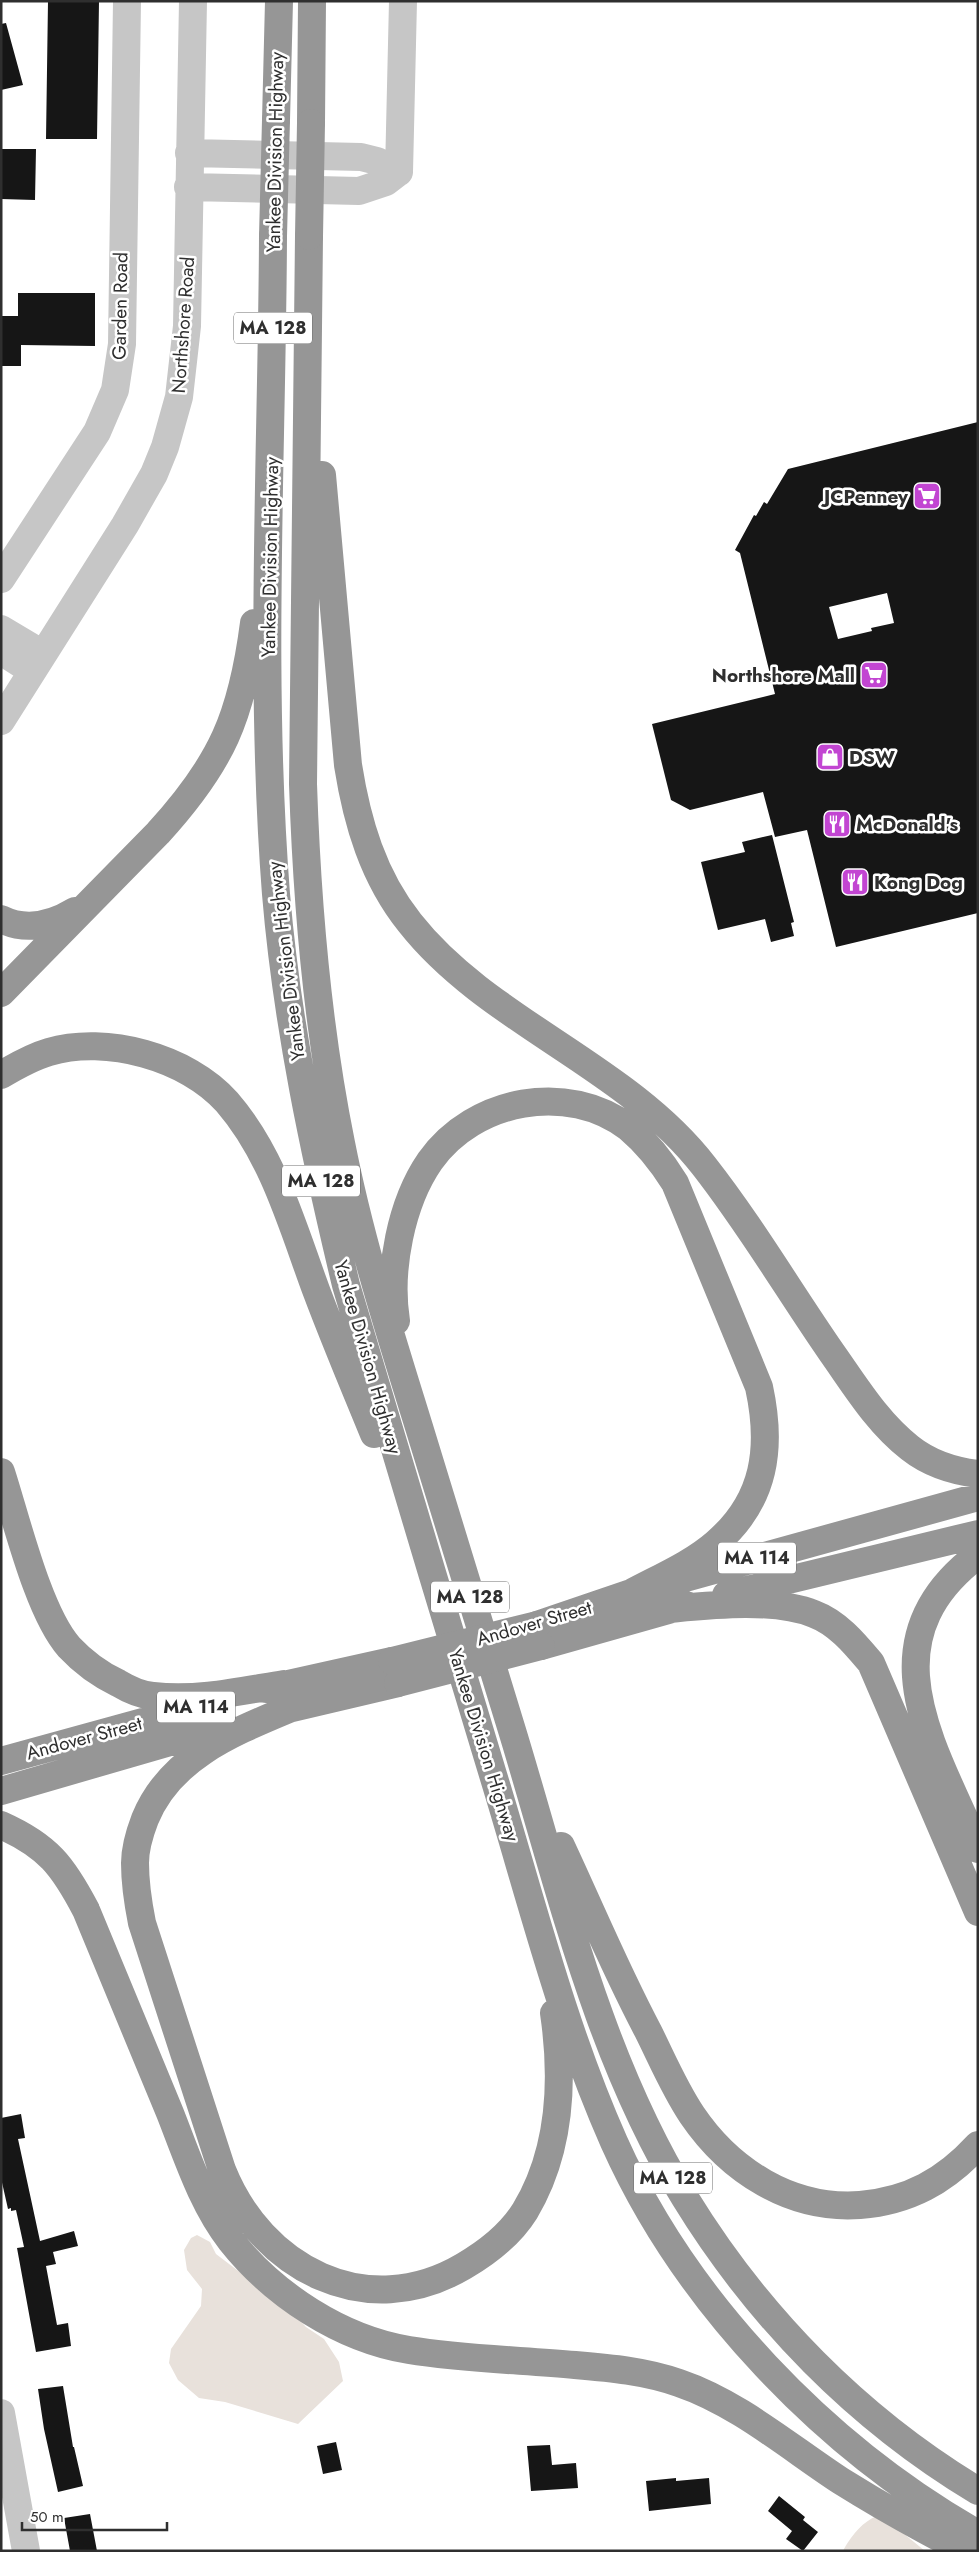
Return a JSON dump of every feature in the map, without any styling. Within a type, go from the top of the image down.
[{"type":"highway","name":"Yankee Division Highway","points":[[279,1],[273,236],[269,751],[276,895],[291,1021],[321,1181],[346,1285],[423,1544],[588,2081],[616,2145],[650,2209],[688,2269],[744,2340],[780,2380],[832,2430],[890,2478],[949,2518],[978,2534]]},
{"type":"highway","name":"Yankee Division Highway","points":[[312,1],[304,784],[305,858],[315,979],[330,1081],[357,1214],[373,1277],[577,1949],[620,2072],[650,2136],[684,2197],[724,2259],[767,2313],[820,2370],[885,2427],[937,2467],[978,2491]]},
{"type":"highway","points":[[308,313],[352,793],[368,850],[392,900],[424,941],[457,972],[626,1092],[675,1133],[695,1154],[739,1211],[794,1298],[886,1427],[911,1449],[934,1463],[978,1474]]},
{"type":"highway","points":[[1,993],[96,899],[194,791],[221,748],[240,703],[255,619],[272,419]]},
{"type":"highway","points":[[1,919],[23,926],[44,926],[96,899]]},
{"type":"highway","points":[[1,1075],[49,1052],[82,1046],[115,1048],[151,1055],[176,1065],[203,1082],[226,1101],[260,1150],[277,1185],[329,1324],[392,1476],[423,1544]]},
{"type":"highway","points":[[420,1430],[402,1354],[396,1315],[395,1284],[400,1232],[418,1181],[431,1160],[448,1140],[471,1123],[494,1111],[518,1104],[542,1101],[587,1107],[607,1115],[628,1127],[647,1144],[662,1162],[675,1183],[759,1387],[765,1417],[766,1446],[761,1474],[750,1500],[734,1524],[709,1548],[631,1594]]},
{"type":"highway","points":[[1,1472],[42,1596],[68,1646],[86,1664],[130,1690],[150,1696],[290,1695]]},
{"type":"highway","name":"Andover Street","points":[[539,1636],[631,1594],[978,1497]]},
{"type":"highway","name":"Andover Street","points":[[1,1761],[395,1672],[539,1636],[669,1609],[978,1534]]},
{"type":"highway","points":[[978,1555],[952,1576],[935,1597],[923,1622],[915,1650],[914,1675],[919,1706],[929,1735],[978,1849]]},
{"type":"highway","points":[[669,1609],[714,1605],[788,1608],[813,1614],[835,1626],[855,1643],[871,1663],[978,1912]]},
{"type":"highway","points":[[290,1695],[235,1732],[204,1749],[182,1766],[163,1786],[150,1806],[140,1832],[135,1861],[136,1891],[142,1923],[225,2178],[231,2193],[258,2232],[297,2266],[342,2284],[366,2288],[416,2285],[436,2280],[478,2258],[494,2247],[525,2211],[546,2167],[556,2126],[559,2094],[556,2030],[536,1915]]},
{"type":"highway","name":"Andover Street","points":[[1,1791],[290,1695]]},
{"type":"highway","points":[[522,1763],[673,2084],[711,2140],[732,2160],[755,2179],[779,2192],[827,2204],[850,2206],[888,2202],[927,2188],[949,2174],[978,2145]]},
{"type":"highway","points":[[1,1825],[42,1848],[62,1868],[86,1910],[204,2196],[231,2240],[273,2282],[301,2304],[337,2326],[387,2346],[410,2350],[620,2369],[678,2382],[708,2394],[740,2413],[843,2482],[928,2532],[965,2551]]},
{"type":"street","name":"Garden Road","points":[[1,579],[97,432],[115,390],[122,344],[126,1]]},
{"type":"street","name":"Northshore Road","points":[[1,721],[142,497],[168,439],[179,397],[185,350],[192,1]]},
{"type":"street","points":[[399,172],[403,1]]},
{"type":"street","points":[[189,153],[361,157],[376,161],[399,172]]},
{"type":"street","points":[[188,187],[358,190],[386,182],[399,172]]},
{"type":"street","points":[[1,629],[37,662]]},
{"type":"street","points":[[1,650],[37,662]]},
{"type":"street","points":[[1,2413],[26,2551]]},
{"type":"shaded area","points":[[197,2235],[210,2242],[216,2254],[291,2311],[306,2327],[324,2339],[339,2362],[343,2381],[298,2424],[225,2402],[199,2398],[178,2380],[169,2363],[171,2349],[201,2306],[202,2289],[187,2270],[184,2250],[191,2238]]},
{"type":"shaded area","points":[[881,2515],[925,2551],[843,2551],[864,2524]]},
{"type":"building","points":[[48,1],[99,1],[97,139],[46,139]]},
{"type":"building","points":[[6,23],[23,85],[1,90],[1,24]]},
{"type":"building","points":[[1,149],[36,149],[35,200],[1,199]]},
{"type":"building","points":[[18,293],[95,293],[95,346],[21,345],[21,366],[1,366],[1,316],[18,316]]},
{"type":"building","name":"Northshore Mall","points":[[978,422],[978,913],[836,947],[807,830],[775,837],[763,792],[690,810],[671,800],[652,724],[775,694],[740,553],[735,550],[754,515],[756,516],[764,502],[767,504],[788,469]],"holes":[[[887,593],[894,623],[871,628],[872,631],[838,639],[829,607]]]},
{"type":"building","points":[[772,835],[794,922],[791,923],[794,936],[771,942],[765,919],[718,930],[701,862],[745,852],[742,842]]},
{"type":"building","points":[[21,2114],[25,2138],[18,2139],[40,2241],[74,2231],[78,2246],[53,2252],[56,2264],[46,2266],[57,2325],[68,2323],[71,2346],[36,2352],[17,2248],[24,2247],[16,2210],[11,2211],[11,2208],[8,2209],[1,2178],[1,2118]]},
{"type":"building","points":[[63,2386],[73,2447],[83,2486],[58,2492],[44,2429],[38,2389]]},
{"type":"building","points":[[336,2442],[342,2470],[323,2474],[317,2446]]},
{"type":"building","points":[[550,2445],[552,2465],[576,2463],[578,2488],[531,2491],[527,2446]]},
{"type":"building","points":[[676,2478],[676,2481],[709,2478],[711,2504],[649,2511],[646,2481]]},
{"type":"building","points":[[779,2496],[805,2517],[803,2520],[818,2532],[803,2551],[786,2539],[792,2531],[768,2511]]},
{"type":"building","points":[[90,2514],[97,2551],[70,2551],[64,2518]]},
{"type":"place","name":"JCPenney","points":[[927,496]]},
{"type":"place","name":"Northshore Mall","points":[[874,675]]},
{"type":"place","name":"DSW","points":[[830,757]]},
{"type":"place","name":"McDonald's","points":[[837,824]]},
{"type":"place","name":"Kong Dog","points":[[855,882]]}]
